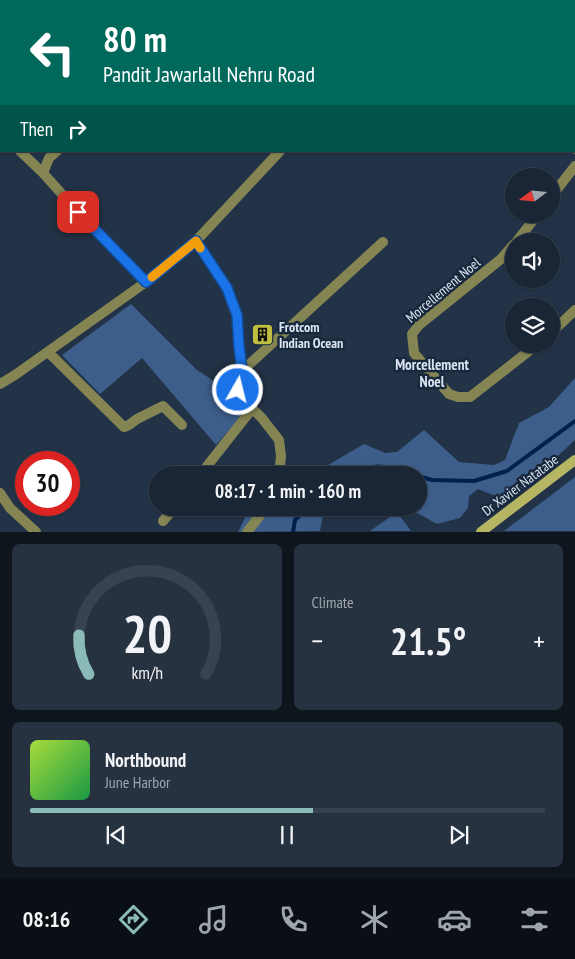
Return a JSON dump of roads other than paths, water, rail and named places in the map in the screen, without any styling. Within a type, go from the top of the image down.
[{"type":"main road","name":"Dr Xavier Natatabe","points":[[481,532],[575,460]]},
{"type":"street","points":[[21,152],[43,172],[78,212],[146,282]]},
{"type":"street","points":[[43,172],[49,158],[56,152]]},
{"type":"street","points":[[0,384],[146,282],[196,241],[279,152]]},
{"type":"street","points":[[560,185],[575,166]]},
{"type":"street","points":[[523,233],[531,223]]},
{"type":"street","points":[[196,241],[232,298],[237,315],[242,371],[238,390],[241,398],[279,440],[280,466]]},
{"type":"street","points":[[242,371],[383,242]]},
{"type":"street","name":"Morcellement Noel","points":[[505,254],[419,324],[412,334],[414,353],[449,394],[458,397],[470,397],[526,353]]},
{"type":"street","points":[[560,324],[575,310]]},
{"type":"street","points":[[48,352],[124,427],[163,406],[182,425]]},
{"type":"street","points":[[207,466],[252,409]]},
{"type":"street","points":[[0,493],[10,508],[36,532]]},
{"type":"street","points":[[163,521],[167,516]]},
{"type":"street","points":[[247,532],[260,516]]},
{"type":"waterway","points":[[427,479],[474,481],[507,471],[575,421]]},
{"type":"waterway","points":[[293,532],[295,520],[299,516]]},
{"type":"place","name":"Frotcom Indian Ocean","points":[[263,335]]},
{"type":"district","name":"Morcellement Noel","points":[[432,374]]}]
